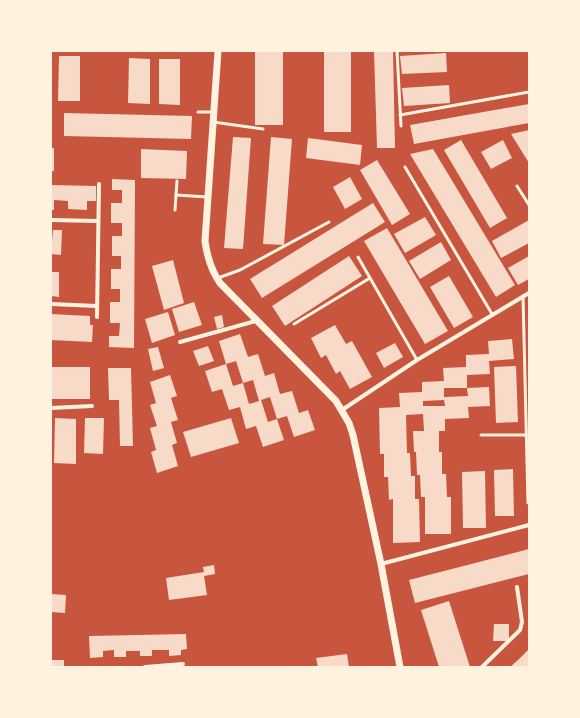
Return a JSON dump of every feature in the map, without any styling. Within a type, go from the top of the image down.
[{"type":"street","points":[[218,51],[205,241],[207,256],[217,279],[256,321],[336,401],[342,410],[353,435],[381,564],[400,667]]},
{"type":"street","points":[[98,317],[98,221],[100,184]]},
{"type":"street","points":[[51,220],[98,221]]},
{"type":"street","points":[[342,410],[417,360],[529,292]]},
{"type":"street","points":[[51,304],[97,306]]},
{"type":"street","points":[[180,342],[256,321]]},
{"type":"street","points":[[51,408],[92,406]]},
{"type":"street","points":[[381,564],[529,524]]},
{"type":"street","points":[[482,667],[520,630],[522,622],[517,587]]},
{"type":"street","points":[[145,667],[183,664]]},
{"type":"lane","points":[[397,51],[401,126]]},
{"type":"lane","points":[[400,114],[529,92]]},
{"type":"lane","points":[[198,112],[214,112]]},
{"type":"lane","points":[[213,122],[263,129]]},
{"type":"lane","points":[[404,167],[492,314]]},
{"type":"lane","points":[[175,210],[177,181]]},
{"type":"lane","points":[[517,186],[529,206]]},
{"type":"lane","points":[[176,195],[208,197]]},
{"type":"lane","points":[[217,279],[240,270],[328,222]]},
{"type":"lane","points":[[358,257],[417,360]]},
{"type":"lane","points":[[294,324],[370,278]]},
{"type":"lane","points":[[523,296],[528,503]]},
{"type":"lane","points":[[481,435],[526,434]]},
{"type":"building","points":[[255,51],[283,51],[283,125],[255,125]]},
{"type":"building","points":[[324,51],[351,51],[351,132],[324,132]]},
{"type":"building","points":[[374,51],[393,51],[395,148],[377,148]]},
{"type":"building","points":[[446,53],[447,72],[402,74],[400,56]]},
{"type":"building","points":[[59,56],[80,56],[80,101],[58,101]]},
{"type":"building","points":[[129,58],[150,59],[150,104],[128,103]]},
{"type":"building","points":[[159,59],[180,59],[180,105],[159,104]]},
{"type":"building","points":[[449,85],[450,103],[404,106],[402,88]]},
{"type":"building","points":[[529,104],[529,123],[414,144],[410,125]]},
{"type":"building","points":[[64,113],[192,116],[191,139],[64,136]]},
{"type":"building","points":[[529,130],[529,163],[511,134]]},
{"type":"building","points":[[233,137],[251,138],[243,249],[224,248]]},
{"type":"building","points":[[271,137],[292,139],[284,245],[263,244]]},
{"type":"building","points":[[308,138],[362,145],[360,165],[306,158]]},
{"type":"building","points":[[461,140],[507,218],[490,228],[444,150]]},
{"type":"building","points":[[503,140],[512,158],[491,169],[481,152]]},
{"type":"building","points":[[51,148],[54,148],[54,171],[51,171]]},
{"type":"building","points":[[141,149],[187,151],[186,179],[141,178]]},
{"type":"building","points":[[433,149],[515,285],[496,297],[410,154]]},
{"type":"building","points":[[377,160],[410,214],[392,225],[360,170]]},
{"type":"building","points":[[350,177],[362,199],[345,209],[333,187]]},
{"type":"building","points":[[112,179],[135,180],[134,348],[109,347],[109,336],[119,336],[120,323],[110,323],[110,302],[120,302],[120,289],[111,289],[111,269],[121,269],[121,256],[112,256],[112,236],[122,236],[122,223],[111,223],[111,203],[122,203],[122,190],[112,190]]},
{"type":"building","points":[[51,185],[96,186],[96,201],[87,201],[87,210],[68,209],[68,201],[54,200],[54,210],[51,210]]},
{"type":"building","points":[[373,203],[385,222],[262,298],[250,279]]},
{"type":"building","points":[[425,217],[436,235],[405,253],[394,234]]},
{"type":"building","points":[[529,220],[529,243],[501,258],[492,241]]},
{"type":"building","points":[[387,228],[448,331],[425,344],[364,241]]},
{"type":"building","points":[[53,230],[62,230],[61,255],[51,254]]},
{"type":"building","points":[[441,242],[451,260],[420,279],[409,261]]},
{"type":"building","points":[[349,256],[362,276],[285,326],[272,306]]},
{"type":"building","points":[[529,256],[529,279],[518,285],[508,268]]},
{"type":"building","points":[[173,260],[184,303],[164,310],[152,266]]},
{"type":"building","points":[[51,272],[59,272],[59,297],[51,296]]},
{"type":"building","points":[[449,276],[473,317],[454,328],[430,287]]},
{"type":"building","points":[[194,302],[202,325],[179,332],[172,309]]},
{"type":"building","points":[[168,312],[175,335],[152,343],[145,319]]},
{"type":"building","points":[[51,314],[90,316],[90,325],[93,325],[92,342],[51,340]]},
{"type":"building","points":[[222,315],[224,327],[217,329],[214,317]]},
{"type":"building","points":[[335,325],[346,344],[352,341],[372,377],[350,389],[340,371],[336,374],[326,355],[321,358],[311,338]]},
{"type":"building","points":[[240,334],[248,357],[258,354],[265,376],[274,373],[280,394],[292,391],[299,413],[308,410],[315,430],[294,437],[287,416],[277,419],[284,440],[263,447],[256,426],[246,429],[240,407],[229,410],[222,389],[212,392],[205,371],[226,364],[219,341]],"holes":[[[236,361],[243,383],[233,386],[226,364]],[[253,380],[259,401],[249,404],[243,383]],[[270,397],[277,419],[268,422],[261,400]]]},
{"type":"building","points":[[512,339],[514,359],[489,361],[490,374],[467,375],[467,388],[489,387],[490,406],[468,407],[469,418],[445,419],[445,431],[439,431],[439,452],[442,452],[442,474],[446,474],[447,497],[451,497],[451,534],[425,534],[425,497],[421,497],[420,475],[417,475],[413,431],[424,431],[423,414],[406,415],[407,453],[410,453],[411,476],[415,476],[415,499],[419,499],[420,542],[393,543],[393,499],[389,500],[388,477],[384,477],[384,454],[380,454],[379,408],[400,407],[399,393],[422,392],[422,382],[444,381],[443,368],[466,367],[466,355],[489,354],[488,341]],"holes":[[[444,388],[467,388],[468,396],[444,397]],[[444,400],[445,406],[423,406],[423,401]]]},
{"type":"building","points":[[395,343],[403,357],[384,368],[376,353]]},
{"type":"building","points":[[208,346],[214,361],[199,366],[193,351]]},
{"type":"building","points":[[158,347],[164,368],[153,371],[148,349]]},
{"type":"building","points":[[516,366],[518,422],[496,423],[494,367]]},
{"type":"building","points":[[51,367],[90,367],[90,399],[51,399]]},
{"type":"building","points":[[108,368],[131,368],[133,446],[120,446],[119,400],[109,400]]},
{"type":"building","points":[[170,375],[177,396],[171,398],[178,420],[171,422],[177,443],[172,445],[178,466],[157,473],[151,452],[156,450],[150,428],[157,426],[150,405],[156,403],[150,382]]},
{"type":"building","points":[[55,418],[76,419],[76,464],[54,463]]},
{"type":"building","points":[[85,418],[104,418],[103,454],[84,453]]},
{"type":"building","points":[[231,418],[239,443],[191,457],[183,432]]},
{"type":"building","points":[[513,469],[514,516],[495,516],[494,470]]},
{"type":"building","points":[[485,471],[486,528],[463,528],[462,472]]},
{"type":"building","points":[[529,549],[529,574],[415,603],[409,580]]},
{"type":"building","points":[[214,565],[215,574],[204,576],[207,595],[169,600],[166,578],[204,572],[203,567]]},
{"type":"building","points":[[51,594],[66,595],[65,613],[51,612]]},
{"type":"building","points":[[449,601],[470,667],[439,667],[421,610]]},
{"type":"building","points":[[494,624],[509,624],[509,641],[493,641]]},
{"type":"building","points":[[186,634],[187,649],[181,650],[181,655],[169,656],[169,650],[152,650],[152,656],[140,656],[140,651],[126,651],[126,657],[114,657],[114,650],[103,651],[103,657],[90,658],[89,636]]},
{"type":"building","points":[[529,649],[529,667],[510,667],[518,660]]},
{"type":"building","points":[[347,654],[349,667],[318,667],[316,658]]},
{"type":"building","points":[[51,660],[64,660],[64,667],[51,667]]}]
